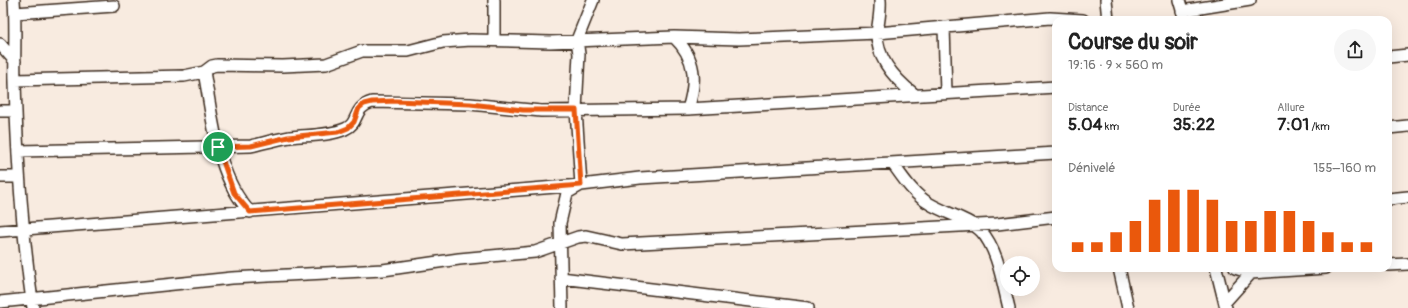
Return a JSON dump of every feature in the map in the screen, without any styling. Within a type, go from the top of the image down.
[{"type":"street","points":[[14,0],[14,61],[19,177],[23,229],[33,304]]},
{"type":"street","points":[[494,0],[494,40]]},
{"type":"street","points":[[581,185],[576,110],[579,54],[577,40],[593,0]]},
{"type":"street","points":[[880,0],[877,33],[880,48],[894,77],[914,94]]},
{"type":"street","points":[[1106,0],[1108,16]]},
{"type":"street","points":[[1179,0],[1183,16],[1250,0]]},
{"type":"street","points":[[15,13],[114,6]]},
{"type":"street","points":[[15,80],[184,76],[204,72],[212,66],[217,65],[284,66],[326,64],[362,52],[408,52],[443,42],[494,40],[550,42],[674,37],[739,39],[877,33],[1052,18]]},
{"type":"street","points":[[944,27],[946,93]]},
{"type":"street","points":[[674,37],[688,54],[694,80],[694,89],[688,109]]},
{"type":"street","points":[[0,44],[14,61]]},
{"type":"street","points":[[1392,57],[1408,55]]},
{"type":"street","points":[[204,72],[218,147],[234,193],[250,212]]},
{"type":"street","points":[[19,151],[251,146],[288,137],[338,132],[348,128],[354,122],[359,108],[364,104],[372,102],[470,104],[541,111],[688,109],[789,102],[891,98],[914,94],[972,93],[1052,87]]},
{"type":"street","points":[[0,111],[16,111]]},
{"type":"street","points":[[1392,128],[1408,126]]},
{"type":"street","points":[[0,231],[581,185],[640,178],[1052,153]]},
{"type":"street","points":[[893,164],[914,191],[928,203],[975,226],[982,232],[994,254],[1009,308]]},
{"type":"street","points":[[0,178],[19,177]]},
{"type":"street","points":[[562,308],[562,278],[559,242],[560,223],[567,193],[581,185]]},
{"type":"street","points":[[1392,199],[1408,197]]},
{"type":"street","points":[[0,302],[33,304],[232,278],[382,270],[459,259],[535,252],[559,242],[578,237],[591,237],[622,244],[975,226],[1052,217]]},
{"type":"street","points":[[1392,265],[1408,264]]},
{"type":"street","points":[[1119,272],[1128,308]]},
{"type":"street","points":[[1217,272],[1226,305]]},
{"type":"street","points":[[1248,272],[1266,272]]},
{"type":"street","points":[[1226,305],[1251,273]]},
{"type":"street","points":[[562,278],[808,308]]},
{"type":"route","points":[[395,101],[470,104],[541,111],[576,110],[581,185],[250,212],[239,201],[234,193],[218,147],[251,146],[288,137],[338,132],[348,128],[354,122],[359,108],[364,104],[372,102],[395,101]]}]
